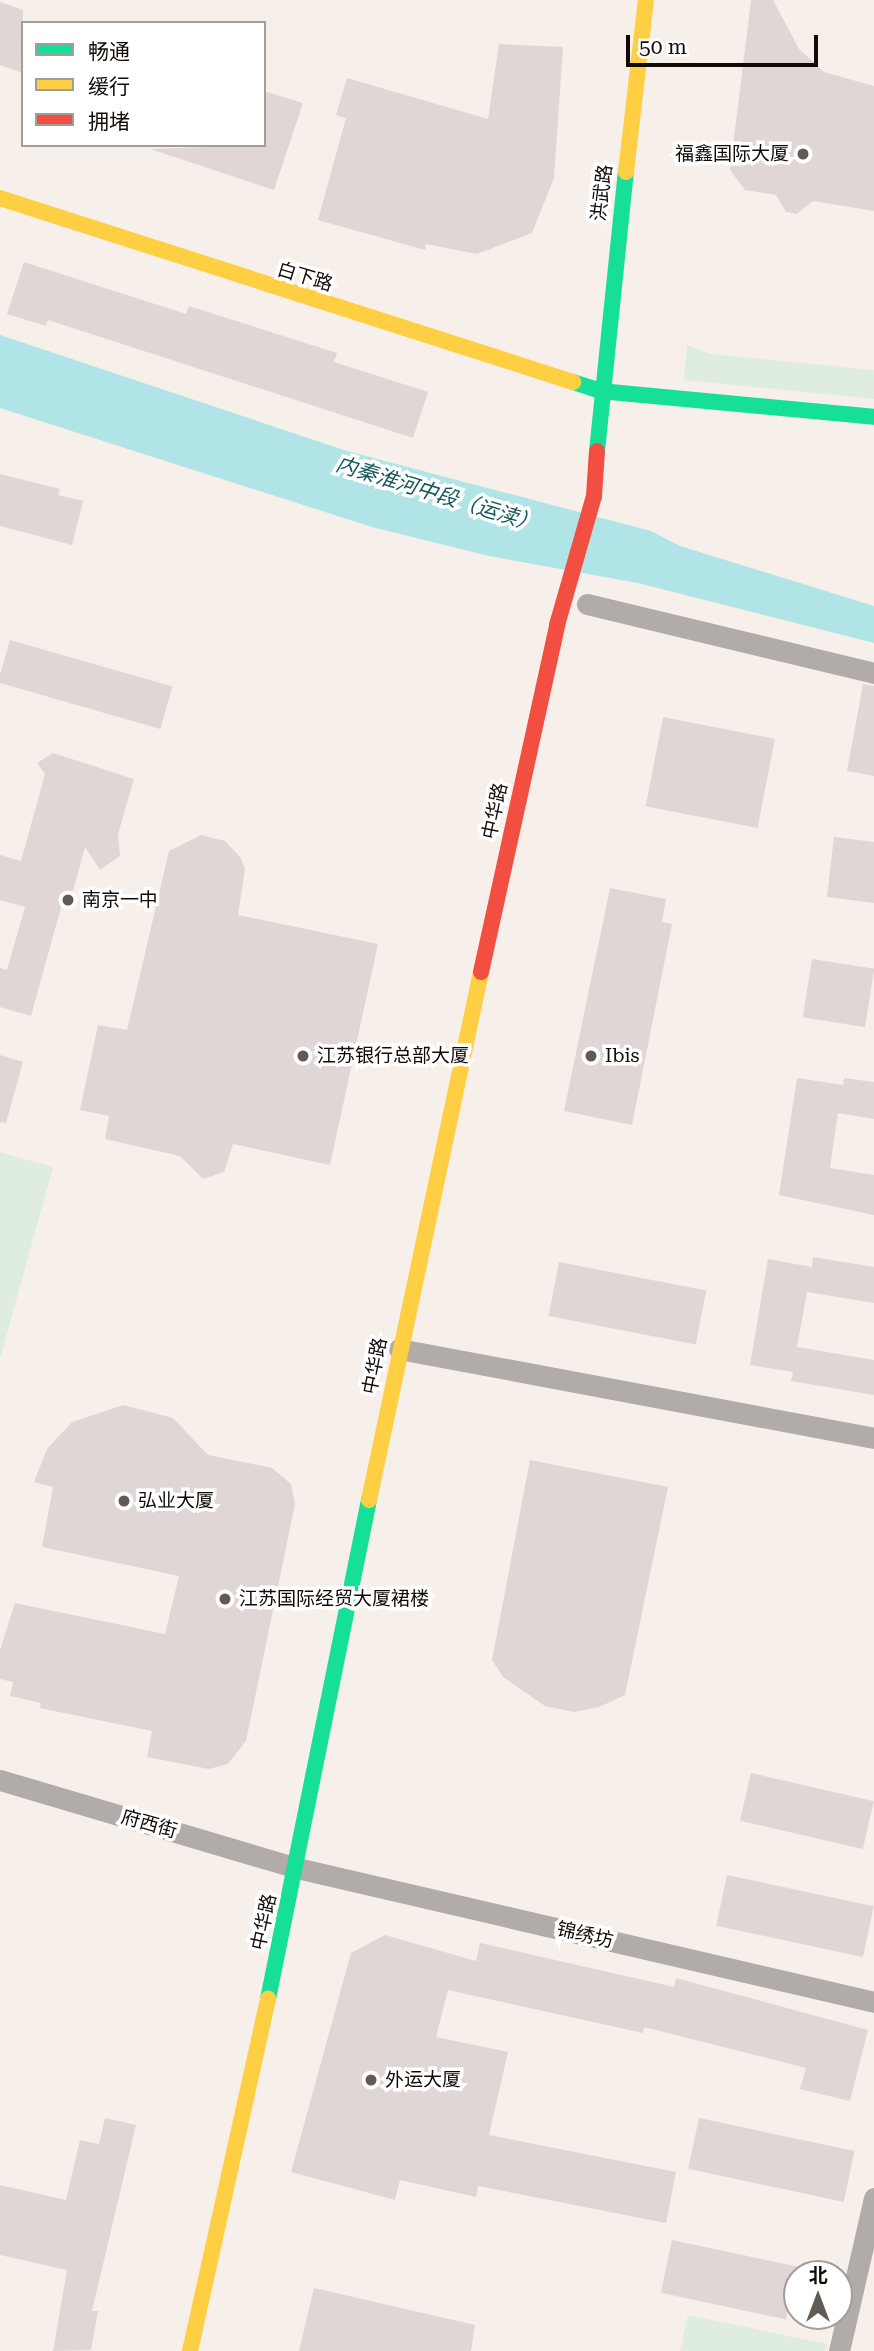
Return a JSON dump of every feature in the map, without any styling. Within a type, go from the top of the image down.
[{"type":"main road","name":"洪武路","points":[[600,391],[646,0]]},
{"type":"main road","name":"白下路","points":[[0,198],[190,263],[600,391],[874,417]]},
{"type":"main road","name":"中华路","points":[[190,2351],[297,1868],[399,1349],[557,625],[594,496],[600,391]]},
{"type":"street","points":[[587,604],[874,673]]},
{"type":"street","points":[[399,1349],[874,1438]]},
{"type":"street","name":"府西街","points":[[0,1780],[297,1868]]},
{"type":"street","name":"锦绣坊","points":[[297,1868],[874,2002]]},
{"type":"street","points":[[839,2351],[874,2198]]},
{"type":"green space","points":[[687,345],[711,354],[874,370],[874,399],[684,380]]},
{"type":"green space","points":[[0,1152],[53,1167],[0,1359]]},
{"type":"green space","points":[[688,2315],[827,2344],[825,2351],[680,2351]]},
{"type":"water","name":"内秦淮河中段（运渎）","points":[[0,335],[347,451],[651,531],[680,546],[874,606],[874,643],[638,583],[489,556],[372,527],[0,408]]},
{"type":"building","name":"福鑫国际大厦","points":[[751,0],[773,0],[799,49],[824,72],[874,86],[874,211],[813,201],[797,214],[786,212],[776,195],[745,190],[730,170]]},
{"type":"building","points":[[0,2],[23,10],[23,21],[21,72],[0,65]]},
{"type":"building","points":[[499,44],[563,47],[554,178],[532,233],[477,254],[426,244],[425,250],[318,220],[346,118],[336,115],[347,78],[488,119]]},
{"type":"building","points":[[266,92],[303,103],[274,190],[150,149],[266,147]]},
{"type":"building","points":[[24,262],[186,314],[189,306],[337,353],[334,362],[428,392],[413,438],[48,320],[46,326],[7,314]]},
{"type":"building","points":[[0,474],[60,489],[58,495],[83,501],[72,545],[0,526]]},
{"type":"building","points":[[10,640],[172,687],[160,729],[0,683]]},
{"type":"building","points":[[863,684],[874,686],[874,776],[847,771]]},
{"type":"building","points":[[663,717],[775,739],[758,828],[646,806]]},
{"type":"building","points":[[53,753],[134,779],[118,834],[120,856],[100,870],[85,847],[72,895],[65,893],[31,1016],[0,1007],[0,968],[7,970],[25,907],[0,900],[0,855],[21,861],[45,774],[37,763]]},
{"type":"building","points":[[201,835],[225,841],[241,858],[245,869],[238,915],[378,944],[330,1165],[233,1144],[224,1172],[203,1179],[180,1156],[105,1139],[109,1116],[80,1110],[98,1025],[127,1030],[169,851]]},
{"type":"building","points":[[834,837],[874,842],[874,903],[827,897]]},
{"type":"building","points":[[610,888],[666,899],[662,922],[672,924],[632,1125],[564,1111]]},
{"type":"building","points":[[812,959],[874,969],[865,1027],[803,1017]]},
{"type":"building","points":[[0,1055],[23,1062],[6,1123],[0,1122]]},
{"type":"building","points":[[797,1078],[843,1085],[844,1078],[874,1082],[874,1119],[838,1113],[830,1168],[874,1175],[874,1215],[779,1195]]},
{"type":"building","points":[[813,1257],[874,1267],[874,1303],[807,1292],[797,1347],[874,1360],[874,1395],[791,1381],[793,1372],[750,1365],[768,1259],[812,1267]]},
{"type":"building","points":[[559,1262],[706,1291],[696,1345],[549,1316]]},
{"type":"building","points":[[123,1405],[173,1418],[208,1455],[272,1468],[291,1484],[295,1504],[246,1741],[228,1764],[209,1769],[147,1757],[152,1731],[40,1708],[41,1703],[10,1696],[13,1682],[0,1679],[0,1650],[15,1603],[165,1634],[179,1576],[42,1547],[53,1487],[34,1482],[47,1449],[72,1422]]},
{"type":"building","points":[[530,1460],[668,1487],[625,1695],[599,1707],[574,1712],[545,1706],[503,1677],[492,1660]]},
{"type":"building","points":[[751,1773],[874,1801],[863,1849],[740,1821]]},
{"type":"building","points":[[727,1875],[874,1906],[863,1957],[716,1926]]},
{"type":"building","points":[[385,1935],[476,1961],[480,1943],[674,1987],[676,1978],[868,2030],[850,2101],[800,2089],[806,2068],[644,2027],[643,2033],[448,1990],[436,2037],[508,2052],[489,2135],[676,2172],[666,2223],[478,2186],[476,2197],[400,2180],[395,2200],[291,2172],[351,1953]]},
{"type":"building","points":[[105,2118],[136,2125],[92,2311],[98,2311],[91,2350],[53,2351],[67,2270],[0,2255],[0,2185],[66,2200],[80,2140],[99,2144]]},
{"type":"building","points":[[699,2118],[855,2151],[844,2202],[688,2169]]},
{"type":"building","points":[[672,2240],[783,2264],[783,2319],[661,2293]]},
{"type":"building","points":[[314,2288],[475,2325],[471,2351],[299,2351]]},
{"type":"traffic: fast","points":[[597,451],[626,172]]},
{"type":"traffic: fast","points":[[573,382],[600,391],[874,417]]},
{"type":"traffic: fast","points":[[268,1999],[369,1500]]},
{"type":"traffic: slow","points":[[626,172],[646,0]]},
{"type":"traffic: slow","points":[[0,198],[573,382]]},
{"type":"traffic: slow","points":[[369,1500],[481,972]]},
{"type":"traffic: slow","points":[[190,2351],[268,1999]]},
{"type":"traffic: jam","points":[[481,972],[557,625],[594,496],[597,451]]},
{"type":"place","name":"福鑫国际大厦","points":[[803,154]]},
{"type":"place","name":"南京一中","points":[[68,900]]},
{"type":"place","name":"江苏银行总部大厦","points":[[303,1056]]},
{"type":"place","name":"Ibis","points":[[591,1056]]},
{"type":"place","name":"弘业大厦","points":[[124,1501]]},
{"type":"place","name":"江苏国际经贸大厦裙楼","points":[[225,1599]]},
{"type":"place","name":"外运大厦","points":[[371,2080]]}]
